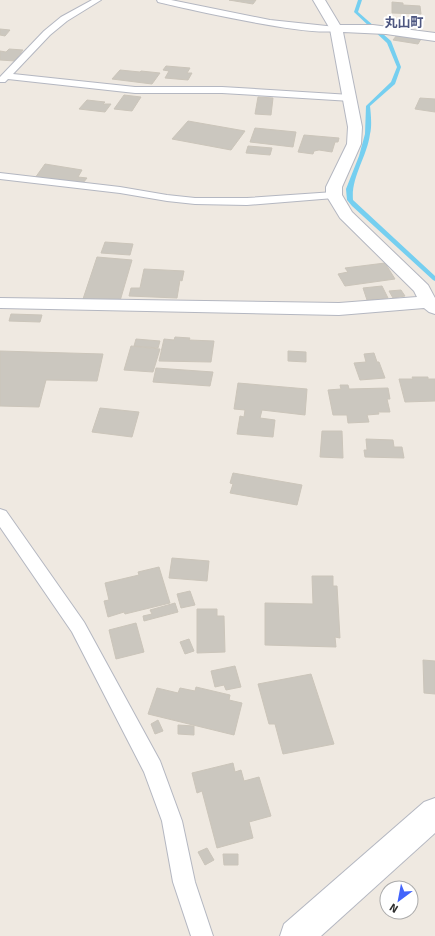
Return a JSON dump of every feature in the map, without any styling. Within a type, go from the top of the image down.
[{"type":"street","points":[[0,303],[339,309],[432,305],[422,289],[346,215],[339,206],[334,195],[334,187],[354,144],[355,135],[350,98],[336,29],[319,0]]},
{"type":"street","points":[[336,29],[387,29],[435,37]]},
{"type":"street","points":[[296,936],[435,813]]},
{"type":"lane","points":[[0,82],[8,76],[47,33],[64,19],[97,0]]},
{"type":"lane","points":[[161,0],[227,16],[313,29],[336,29]]},
{"type":"lane","points":[[8,76],[134,90],[222,90],[350,98]]},
{"type":"lane","points":[[0,176],[122,190],[165,198],[196,201],[228,202],[285,200],[334,195]]},
{"type":"lane","points":[[0,515],[78,627],[153,768],[172,821],[184,882],[202,936]]},
{"type":"building","points":[[229,0],[256,0],[253,4]]},
{"type":"building","points":[[392,2],[403,3],[403,5],[420,6],[421,14],[392,13]]},
{"type":"building","points":[[0,29],[10,30],[5,36],[0,35]]},
{"type":"building","points":[[397,35],[421,39],[418,44],[393,40]]},
{"type":"building","points":[[9,49],[23,50],[15,61],[0,60],[0,51],[6,52]]},
{"type":"building","points":[[166,66],[190,68],[187,73],[192,73],[188,80],[165,78],[169,71],[163,70]]},
{"type":"building","points":[[120,70],[160,73],[152,84],[112,79]]},
{"type":"building","points":[[124,95],[141,97],[132,111],[114,109]]},
{"type":"building","points":[[258,97],[273,98],[271,115],[255,114]]},
{"type":"building","points":[[420,98],[435,99],[435,112],[415,109]]},
{"type":"building","points":[[87,100],[105,102],[103,104],[111,104],[105,112],[79,109]]},
{"type":"building","points":[[188,121],[245,131],[231,150],[172,139]]},
{"type":"building","points":[[255,128],[296,132],[293,147],[250,142]]},
{"type":"building","points":[[304,135],[339,138],[338,142],[335,142],[332,152],[319,150],[314,151],[313,154],[298,152]]},
{"type":"building","points":[[248,146],[272,148],[270,155],[246,153]]},
{"type":"building","points":[[45,164],[82,170],[78,177],[87,178],[83,183],[35,178]]},
{"type":"building","points":[[105,242],[133,244],[130,255],[101,253]]},
{"type":"building","points":[[97,257],[132,260],[120,301],[83,299]]},
{"type":"building","points":[[385,263],[395,279],[345,286],[338,274],[348,272],[345,268]]},
{"type":"building","points":[[144,269],[184,271],[182,281],[180,280],[177,298],[129,296],[131,288],[140,288]]},
{"type":"building","points":[[382,286],[388,298],[367,300],[363,288]]},
{"type":"building","points":[[401,290],[405,296],[393,298],[389,291]]},
{"type":"building","points":[[11,314],[42,315],[40,322],[9,321]]},
{"type":"building","points":[[175,337],[190,338],[189,340],[214,341],[211,362],[159,361],[164,339],[174,340]]},
{"type":"building","points":[[136,339],[160,341],[158,348],[134,346]]},
{"type":"building","points":[[131,346],[160,349],[153,372],[124,370]]},
{"type":"building","points":[[0,351],[103,354],[97,381],[46,380],[39,407],[0,406]]},
{"type":"building","points":[[288,351],[306,352],[306,362],[288,361]]},
{"type":"building","points":[[374,353],[385,378],[360,380],[354,363],[366,362],[364,354]]},
{"type":"building","points":[[156,368],[213,372],[210,386],[153,382]]},
{"type":"building","points":[[412,377],[428,377],[428,379],[435,379],[435,401],[405,402],[399,379],[413,379]]},
{"type":"building","points":[[238,383],[307,389],[305,415],[262,410],[260,418],[275,420],[273,437],[237,434],[240,416],[244,417],[245,410],[234,409]]},
{"type":"building","points":[[340,385],[348,385],[349,389],[388,388],[390,399],[387,399],[390,412],[378,412],[379,414],[367,415],[369,422],[348,423],[347,415],[333,415],[328,390],[341,389]]},
{"type":"building","points":[[100,408],[139,412],[132,437],[92,432]]},
{"type":"building","points":[[322,431],[342,431],[343,458],[320,457]]},
{"type":"building","points":[[366,439],[393,440],[394,447],[402,447],[404,458],[365,457],[364,450],[367,450]]},
{"type":"building","points":[[233,473],[302,485],[297,505],[230,493],[233,484],[230,483]]},
{"type":"building","points":[[172,558],[209,561],[207,581],[169,578]]},
{"type":"building","points":[[159,567],[170,603],[125,614],[124,612],[108,617],[104,601],[109,600],[105,583],[139,575],[138,572]]},
{"type":"building","points":[[312,576],[333,576],[333,586],[337,586],[340,638],[335,637],[336,647],[265,645],[265,603],[313,604]]},
{"type":"building","points":[[190,591],[195,605],[181,608],[177,594]]},
{"type":"building","points":[[175,603],[178,612],[144,621],[143,616],[152,614],[150,610]]},
{"type":"building","points":[[197,609],[217,609],[217,616],[224,616],[225,652],[197,653]]},
{"type":"building","points":[[136,623],[144,652],[116,659],[109,630]]},
{"type":"building","points":[[189,639],[194,651],[185,654],[180,642]]},
{"type":"building","points":[[423,660],[435,661],[435,694],[424,693]]},
{"type":"building","points":[[235,666],[241,687],[226,690],[224,685],[215,687],[211,671]]},
{"type":"building","points":[[311,674],[334,744],[283,754],[275,724],[269,724],[258,684]]},
{"type":"building","points":[[196,687],[230,695],[229,700],[242,703],[234,735],[148,714],[157,688],[178,693],[180,688],[195,691]]},
{"type":"building","points":[[158,720],[163,731],[155,734],[151,724]]},
{"type":"building","points":[[178,725],[194,726],[194,735],[178,734]]},
{"type":"building","points":[[233,763],[235,772],[241,770],[244,781],[259,777],[271,816],[249,822],[253,838],[217,848],[202,791],[197,793],[192,773]]},
{"type":"building","points":[[207,848],[214,860],[205,865],[198,852]]},
{"type":"building","points":[[223,854],[238,854],[238,865],[224,865]]},
{"type":"waterway","points":[[360,0],[356,12],[389,42],[399,67],[393,83],[368,106],[368,134],[362,156],[349,189],[350,200],[435,279]]},
{"type":"district","name":"丸山町","points":[[404,22]]}]
